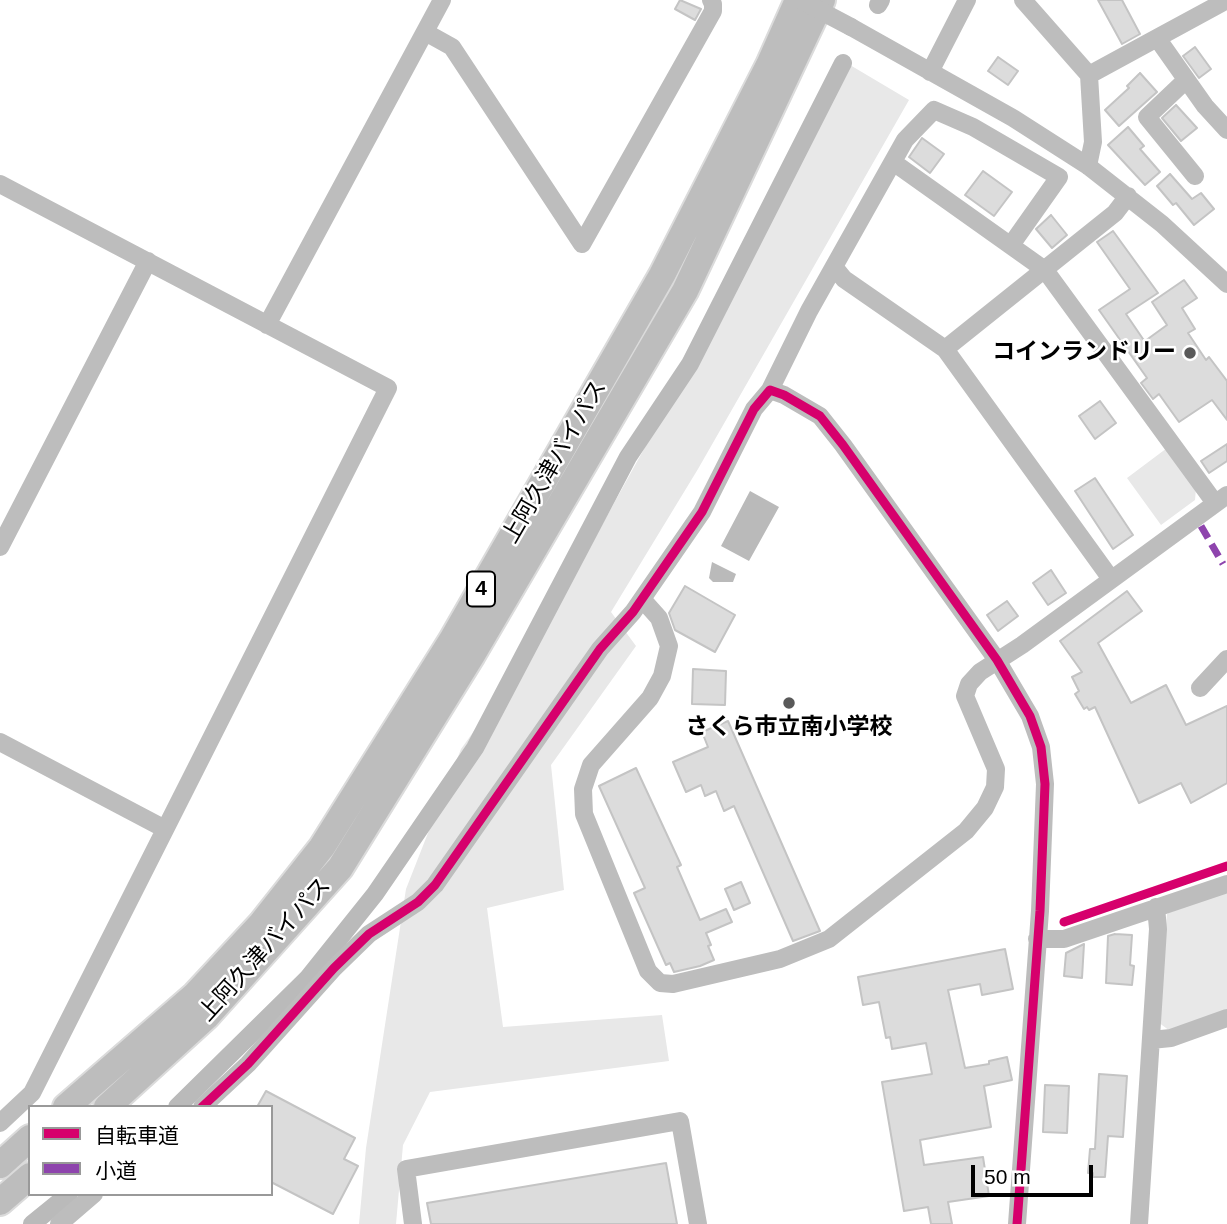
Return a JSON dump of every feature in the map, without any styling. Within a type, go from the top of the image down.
[{"type":"highway","name":"上阿久津バイパス","points":[[68,1105],[195,995],[261,924],[322,847],[452,640],[662,275],[769,65],[799,0]]},
{"type":"highway","name":"上阿久津バイパス","points":[[109,1105],[206,1017],[340,868],[472,655],[685,291],[822,0]]},
{"type":"highway","points":[[0,1165],[28,1140]]},
{"type":"highway","points":[[0,1202],[28,1178]]},
{"type":"street","points":[[267,325],[442,0]]},
{"type":"street","points":[[425,32],[452,47],[582,244],[713,11],[710,0]]},
{"type":"street","points":[[799,0],[1025,125],[1088,166],[1128,196],[1227,284]]},
{"type":"street","points":[[930,72],[967,0]]},
{"type":"street","points":[[1023,0],[1089,75],[1093,142],[1088,166]]},
{"type":"street","points":[[1089,75],[1227,0]]},
{"type":"street","points":[[1157,38],[1186,80],[1227,130]]},
{"type":"street","points":[[1186,80],[1147,117],[1195,176]]},
{"type":"street","points":[[204,1105],[248,1064],[334,968],[369,934],[418,902],[435,885],[600,649],[642,599],[702,512],[754,409],[770,390],[809,311],[905,140],[934,110],[973,127],[1059,177],[1011,245]]},
{"type":"street","points":[[642,599],[659,618],[669,646],[663,676],[650,698],[591,765],[583,789],[584,814],[648,971],[660,983],[673,984],[780,959],[829,939],[966,831],[985,808],[995,787],[996,769],[965,696],[969,684],[980,672],[1221,499],[1045,270],[893,162]]},
{"type":"street","points":[[0,184],[388,387],[32,1093],[0,1123]]},
{"type":"street","points":[[945,349],[1115,213],[1128,196]]},
{"type":"street","points":[[0,547],[148,261]]},
{"type":"street","points":[[835,268],[844,279],[945,349],[1111,579]]},
{"type":"street","points":[[770,390],[820,416],[844,445],[997,660],[1030,716],[1041,747],[1045,785],[1017,1224]]},
{"type":"street","points":[[1200,688],[1227,659]]},
{"type":"street","points":[[0,742],[165,829]]},
{"type":"street","points":[[1037,939],[1064,939],[1227,884]]},
{"type":"street","points":[[1139,1224],[1158,929],[1156,907]]},
{"type":"street","points":[[1151,1040],[1171,1038],[1226,1022]]},
{"type":"street","points":[[414,1224],[406,1169],[680,1121],[698,1224]]},
{"type":"street","points":[[58,1224],[92,1196]]},
{"type":"shaded area","points":[[850,65],[909,100],[698,469],[611,612],[636,646],[551,765],[564,890],[487,908],[503,1027],[662,1015],[669,1061],[430,1092],[403,1145],[396,1224],[359,1224],[366,1148],[406,889],[461,749],[535,646],[758,243]]},
{"type":"shaded area","points":[[1167,448],[1196,488],[1195,500],[1161,525],[1127,478]]},
{"type":"shaded area","points":[[750,491],[779,507],[749,561],[721,546]]},
{"type":"shaded area","points":[[712,562],[736,574],[733,582],[713,582],[709,578]]},
{"type":"shaded area","points":[[1227,892],[1227,1010],[1170,1031],[1158,1022],[1167,914],[1174,908]]},
{"type":"building","points":[[680,0],[701,9],[695,20],[675,9]]},
{"type":"building","points":[[1098,0],[1122,0],[1140,34],[1122,44]]},
{"type":"building","points":[[1195,47],[1211,69],[1199,78],[1183,56]]},
{"type":"building","points":[[998,57],[1018,71],[1008,85],[988,71]]},
{"type":"building","points":[[1140,73],[1157,92],[1119,126],[1105,110],[1129,88],[1127,86]]},
{"type":"building","points":[[1176,105],[1197,128],[1181,141],[1162,118]]},
{"type":"building","points":[[1128,127],[1144,146],[1140,149],[1160,172],[1145,185],[1108,145]]},
{"type":"building","points":[[922,138],[944,154],[930,173],[909,157]]},
{"type":"building","points":[[983,171],[1012,192],[994,216],[965,195]]},
{"type":"building","points":[[1170,174],[1192,199],[1201,193],[1214,209],[1194,225],[1157,186]]},
{"type":"building","points":[[1051,215],[1067,235],[1052,248],[1036,229]]},
{"type":"building","points":[[1113,231],[1158,293],[1126,314],[1145,341],[1167,325],[1152,302],[1184,280],[1197,298],[1182,308],[1195,329],[1188,333],[1206,360],[1209,357],[1227,381],[1227,420],[1212,400],[1179,422],[1159,394],[1153,399],[1141,383],[1147,378],[1099,310],[1130,289],[1097,242]]},
{"type":"building","points":[[1100,401],[1116,423],[1095,439],[1079,416]]},
{"type":"building","points":[[1227,444],[1227,461],[1209,473],[1201,461]]},
{"type":"building","points":[[1095,478],[1133,535],[1113,549],[1075,491]]},
{"type":"building","points":[[1051,570],[1066,593],[1048,605],[1033,583]]},
{"type":"building","points":[[685,586],[735,615],[715,652],[675,630],[669,613]]},
{"type":"building","points":[[1127,591],[1142,611],[1098,643],[1131,703],[1166,685],[1186,725],[1227,706],[1227,783],[1191,803],[1181,783],[1139,803],[1095,707],[1084,709],[1075,694],[1079,691],[1072,677],[1082,672],[1060,641]]},
{"type":"building","points":[[1007,601],[1018,616],[998,631],[987,615]]},
{"type":"building","points":[[693,669],[726,671],[725,705],[692,704]]},
{"type":"building","points":[[728,721],[820,931],[793,941],[734,806],[724,811],[716,791],[705,796],[701,785],[686,792],[673,762],[708,747],[702,732]]},
{"type":"building","points":[[636,768],[681,865],[677,867],[700,920],[726,909],[732,922],[706,933],[714,960],[700,966],[674,972],[670,963],[666,965],[634,893],[645,888],[599,786]]},
{"type":"building","points":[[741,882],[750,903],[734,910],[725,889]]},
{"type":"building","points":[[1132,935],[1132,985],[1106,983],[1108,936]]},
{"type":"building","points":[[1084,944],[1082,978],[1064,976],[1066,953]]},
{"type":"building","points":[[1005,949],[1013,989],[982,995],[980,984],[948,990],[965,1068],[989,1064],[989,1061],[1007,1057],[1012,1080],[984,1086],[991,1127],[920,1140],[924,1165],[983,1157],[989,1196],[948,1202],[952,1224],[931,1224],[928,1207],[904,1211],[882,1082],[932,1074],[926,1043],[892,1049],[890,1037],[886,1038],[879,1002],[863,1005],[858,977]]},
{"type":"building","points":[[1099,1074],[1127,1076],[1123,1137],[1108,1136],[1105,1177],[1093,1177],[1093,1173],[1088,1173],[1090,1149],[1095,1149]]},
{"type":"building","points":[[1045,1085],[1069,1086],[1067,1133],[1043,1132]]},
{"type":"building","points":[[266,1091],[355,1138],[344,1159],[358,1166],[333,1214],[273,1183],[273,1105],[258,1105]]},
{"type":"building","points":[[666,1163],[677,1224],[431,1224],[427,1203]]},
{"type":"waterway","points":[[878,5],[881,0]]},
{"type":"waterway","points":[[179,1105],[307,979],[375,894],[475,748],[628,457],[690,364],[843,63]]},
{"type":"waterway","points":[[32,1224],[67,1196]]},
{"type":"marked path","points":[[1201,526],[1223,564]]},
{"type":"cycle path","points":[[204,1105],[248,1064],[334,968],[369,934],[418,902],[435,885],[600,649],[633,612],[702,512],[754,409],[770,390],[820,416],[843,445],[997,660],[1030,716],[1041,747],[1045,784],[1040,911],[1017,1224]]},
{"type":"cycle path","points":[[1064,922],[1227,866]]},
{"type":"place","name":"コインランドリー","points":[[1190,353]]},
{"type":"place","name":"さくら市立南小学校","points":[[789,703]]}]
